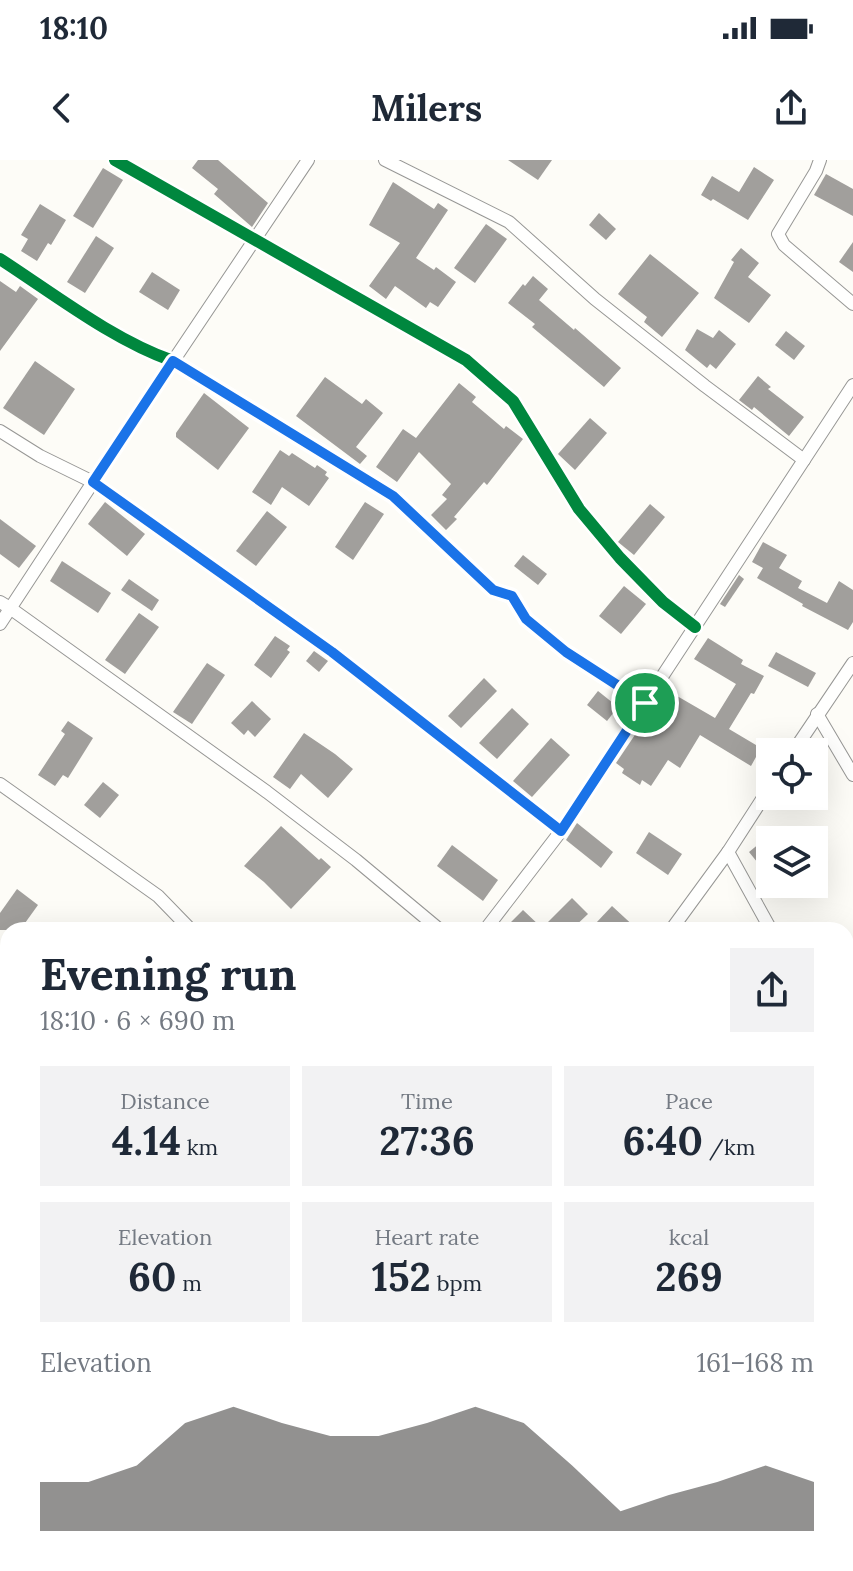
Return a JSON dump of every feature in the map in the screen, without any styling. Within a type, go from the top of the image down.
[{"type":"street","points":[[115,160],[466,360],[513,401],[579,509],[620,558],[663,602],[695,627]]},
{"type":"street","points":[[0,624],[5,605],[93,482],[308,160]]},
{"type":"street","points":[[385,160],[509,222],[595,299],[804,460]]},
{"type":"street","points":[[820,160],[778,234],[784,245],[853,304]]},
{"type":"street","points":[[0,259],[114,333],[173,361],[393,496],[493,590],[512,596],[526,619],[566,652],[645,703]]},
{"type":"street","points":[[491,922],[561,831],[853,385]]},
{"type":"street","points":[[0,431],[40,456],[93,482],[332,652],[561,831]]},
{"type":"street","points":[[5,605],[267,792],[430,922]]},
{"type":"street","points":[[802,738],[853,663]]},
{"type":"street","points":[[817,714],[853,775]]},
{"type":"street","points":[[0,784],[158,896],[183,922]]},
{"type":"street","points":[[677,922],[756,809]]},
{"type":"street","points":[[728,852],[767,922]]},
{"type":"building","points":[[198,160],[218,160],[268,203],[252,227],[214,194],[218,189],[192,168]]},
{"type":"building","points":[[508,160],[552,160],[538,180]]},
{"type":"building","points":[[754,167],[774,180],[748,220],[701,195],[712,176],[739,192]]},
{"type":"building","points":[[103,168],[123,180],[93,228],[73,216]]},
{"type":"building","points":[[826,174],[853,189],[853,216],[814,195]]},
{"type":"building","points":[[393,182],[434,209],[438,203],[448,210],[416,258],[434,270],[436,267],[456,282],[438,307],[430,302],[426,308],[395,286],[386,299],[369,286],[400,243],[369,225]]},
{"type":"building","points":[[40,204],[66,220],[37,261],[21,251],[28,239],[21,235]]},
{"type":"building","points":[[599,213],[616,229],[606,240],[589,225]]},
{"type":"building","points":[[486,224],[507,239],[475,283],[454,268]]},
{"type":"building","points":[[96,236],[114,248],[85,293],[67,282]]},
{"type":"building","points":[[853,242],[853,272],[839,262]]},
{"type":"building","points":[[741,248],[759,263],[748,277],[771,295],[749,323],[714,298],[734,262],[731,260]]},
{"type":"building","points":[[650,254],[699,293],[662,337],[644,322],[647,317],[618,294]]},
{"type":"building","points":[[152,272],[180,290],[168,310],[139,292]]},
{"type":"building","points":[[533,276],[548,289],[539,300],[621,368],[604,387],[508,303]]},
{"type":"building","points":[[0,281],[16,292],[20,286],[38,299],[0,351]]},
{"type":"building","points":[[697,329],[713,338],[719,330],[736,344],[716,369],[710,364],[707,368],[685,350]]},
{"type":"building","points":[[786,331],[805,346],[794,360],[775,345]]},
{"type":"building","points":[[35,361],[75,389],[44,435],[3,408]]},
{"type":"building","points":[[758,376],[771,387],[768,389],[804,417],[789,436],[754,407],[752,410],[739,400]]},
{"type":"building","points":[[325,377],[362,404],[366,399],[383,413],[356,447],[367,456],[360,464],[296,416]]},
{"type":"building","points":[[459,383],[476,397],[472,402],[504,429],[506,426],[523,439],[446,530],[431,515],[447,499],[442,495],[451,484],[419,452],[397,482],[376,467],[403,429],[416,438]]},
{"type":"building","points":[[204,393],[249,428],[218,470],[176,437]]},
{"type":"building","points":[[590,418],[607,433],[575,470],[558,454]]},
{"type":"building","points":[[280,450],[327,472],[325,475],[329,478],[309,506],[282,487],[271,505],[252,492]]},
{"type":"building","points":[[105,502],[145,534],[127,556],[88,524]]},
{"type":"building","points":[[365,502],[384,514],[353,560],[335,547]]},
{"type":"building","points":[[650,504],[665,517],[634,555],[618,542]]},
{"type":"building","points":[[267,511],[287,527],[256,566],[236,551]]},
{"type":"building","points":[[0,519],[36,546],[19,568],[0,554]]},
{"type":"building","points":[[763,542],[787,555],[779,568],[802,581],[798,588],[827,603],[839,581],[853,590],[853,622],[848,630],[757,578],[763,568],[752,562]]},
{"type":"building","points":[[523,555],[547,574],[538,585],[514,566]]},
{"type":"building","points":[[62,561],[111,593],[98,613],[50,581]]},
{"type":"building","points":[[739,575],[744,579],[725,607],[720,604]]},
{"type":"building","points":[[129,579],[159,600],[152,611],[121,590]]},
{"type":"building","points":[[624,586],[646,604],[621,634],[599,616]]},
{"type":"building","points":[[139,613],[159,627],[125,674],[105,660]]},
{"type":"building","points":[[275,636],[290,646],[287,650],[290,652],[271,678],[254,665]]},
{"type":"building","points":[[708,638],[743,660],[741,664],[764,676],[729,729],[756,745],[756,757],[751,766],[700,735],[680,768],[668,760],[651,786],[642,780],[640,785],[622,773],[624,769],[616,763],[665,689],[715,718],[736,684],[694,659]]},
{"type":"building","points":[[314,651],[328,661],[319,672],[306,661]]},
{"type":"building","points":[[776,652],[816,673],[808,687],[768,666]]},
{"type":"building","points":[[207,663],[225,675],[192,724],[173,712]]},
{"type":"building","points":[[484,678],[497,691],[461,728],[448,716]]},
{"type":"building","points":[[598,691],[618,707],[607,721],[587,705]]},
{"type":"building","points":[[252,701],[271,719],[255,737],[248,730],[244,735],[231,723]]},
{"type":"building","points":[[512,708],[529,724],[497,759],[479,743]]},
{"type":"building","points":[[68,721],[93,738],[68,778],[63,775],[55,786],[38,775],[65,734],[61,731]]},
{"type":"building","points":[[304,733],[353,769],[328,798],[301,774],[290,789],[273,777]]},
{"type":"building","points":[[551,738],[570,755],[532,797],[513,781]]},
{"type":"building","points":[[103,782],[119,795],[100,818],[84,805]]},
{"type":"building","points":[[577,823],[613,852],[601,868],[566,840]]},
{"type":"building","points":[[281,826],[331,867],[291,909],[244,866]]},
{"type":"building","points":[[649,832],[682,854],[668,875],[636,853]]},
{"type":"building","points":[[452,845],[498,880],[483,901],[437,866]]},
{"type":"building","points":[[756,846],[756,861],[749,852]]},
{"type":"building","points":[[17,889],[38,905],[26,922],[0,922],[0,913]]},
{"type":"building","points":[[572,898],[588,914],[580,922],[548,922]]},
{"type":"building","points":[[612,906],[629,922],[597,922]]},
{"type":"building","points":[[523,910],[536,922],[511,922]]},
{"type":"cycle path","points":[[115,160],[466,360],[513,401],[579,509],[620,558],[663,602],[695,627]]},
{"type":"cycle path","points":[[0,259],[106,329],[173,361],[393,496],[493,590],[512,596],[526,619],[566,652],[645,703]]},
{"type":"route","points":[[173,361],[393,496],[493,590],[512,596],[526,619],[566,652],[645,703],[561,831],[332,652],[93,482],[173,361]]}]
